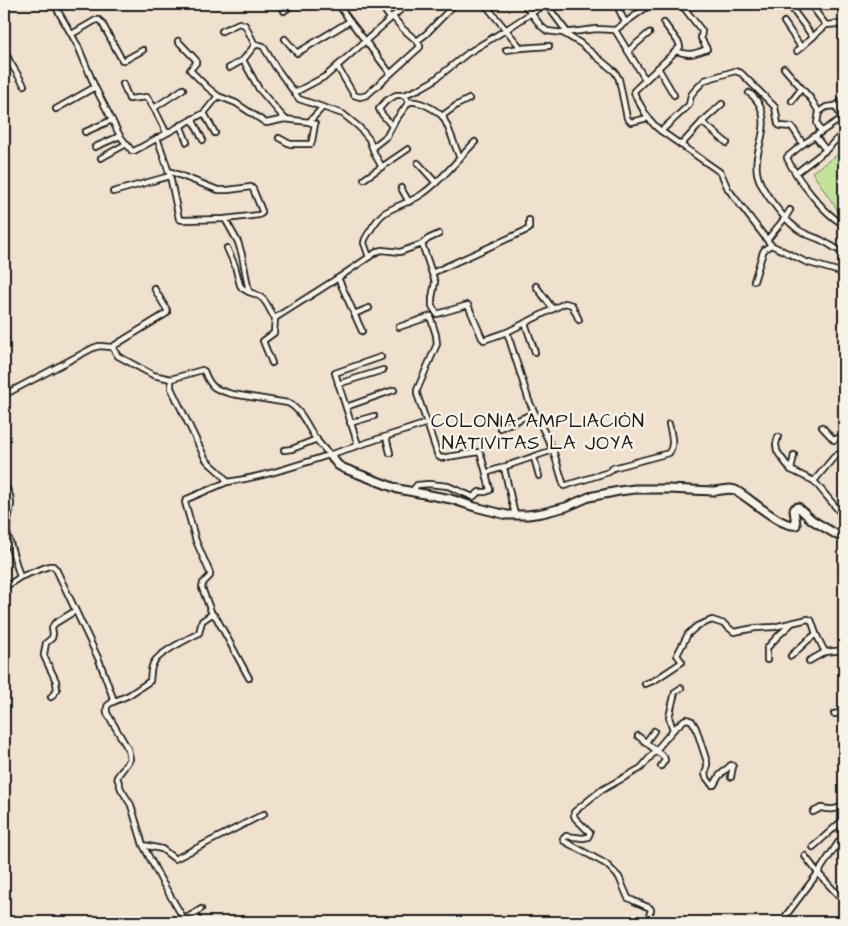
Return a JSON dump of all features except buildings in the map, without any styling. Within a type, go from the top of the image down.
[{"type":"street","points":[[54,4],[72,34],[95,87],[120,136],[132,151],[204,112],[218,96]]},
{"type":"street","points":[[284,11],[294,4]]},
{"type":"street","points":[[338,4],[390,73]]},
{"type":"street","points":[[337,66],[354,95],[360,97],[367,95],[420,47],[380,4]]},
{"type":"street","points":[[294,94],[326,76],[406,4]]},
{"type":"street","points":[[416,41],[426,34],[455,4]]},
{"type":"street","points":[[524,4],[544,29],[547,31],[565,32],[596,29],[615,30],[648,5]]},
{"type":"street","points":[[392,126],[379,109],[386,101],[396,95],[404,95],[419,89],[468,53],[545,4],[565,32],[615,72],[629,121],[648,118]]},
{"type":"street","points":[[616,4],[625,22]]},
{"type":"street","points":[[676,50],[686,54],[693,54],[707,48],[700,38],[702,31],[682,4]]},
{"type":"street","points":[[810,4],[826,26]]},
{"type":"street","points":[[790,6],[813,37]]},
{"type":"street","points":[[488,8],[521,48]]},
{"type":"street","points":[[72,34],[99,20],[122,60],[142,50]]},
{"type":"street","points":[[285,40],[297,53],[350,21]]},
{"type":"street","points":[[784,22],[801,47]]},
{"type":"street","points":[[222,31],[242,23],[255,45]]},
{"type":"street","points":[[664,23],[680,47],[634,91],[648,118],[654,126],[721,173],[728,189],[769,243],[806,262],[844,273]]},
{"type":"street","points":[[797,51],[826,26],[837,24],[844,28]]},
{"type":"street","points":[[615,30],[645,79]]},
{"type":"street","points":[[628,51],[649,32]]},
{"type":"street","points":[[178,41],[196,60],[196,63],[190,70],[218,96],[236,103],[266,123],[284,119],[315,124],[311,144],[290,144],[279,138]]},
{"type":"street","points":[[229,68],[242,60],[255,45]]},
{"type":"street","points":[[255,45],[263,46],[299,99],[342,114],[366,134],[377,161],[382,167]]},
{"type":"street","points":[[506,50],[549,46]]},
{"type":"street","points":[[4,48],[24,85]]},
{"type":"street","points":[[242,60],[259,89],[284,119]]},
{"type":"street","points":[[658,68],[674,95]]},
{"type":"street","points":[[784,68],[819,112]]},
{"type":"street","points":[[661,131],[689,105],[691,95],[705,80],[735,71],[740,73],[769,100],[775,107],[778,124],[780,126],[792,127],[802,144]]},
{"type":"street","points":[[123,84],[129,99],[147,97],[166,132]]},
{"type":"street","points":[[56,109],[95,87]]},
{"type":"street","points":[[154,108],[183,89]]},
{"type":"street","points":[[792,101],[802,89]]},
{"type":"street","points":[[749,93],[754,96],[762,112],[764,124],[756,164],[757,174],[765,192],[797,230],[844,252]]},
{"type":"street","points":[[404,95],[409,102]]},
{"type":"street","points":[[442,116],[469,99]]},
{"type":"street","points":[[820,132],[817,123],[819,112],[826,106],[835,106],[844,100]]},
{"type":"street","points":[[372,147],[387,136],[409,102],[414,101],[425,105],[442,116],[460,158]]},
{"type":"street","points":[[681,145],[722,104]]},
{"type":"street","points":[[835,106],[843,120],[802,144],[787,157],[787,160],[808,190],[831,216],[844,224]]},
{"type":"street","points":[[309,122],[322,108]]},
{"type":"street","points":[[204,112],[215,133]]},
{"type":"street","points":[[192,119],[203,140]]},
{"type":"street","points":[[85,132],[112,120]]},
{"type":"street","points":[[702,122],[727,143]]},
{"type":"street","points":[[180,125],[187,142]]},
{"type":"street","points":[[796,173],[826,150],[844,132]]},
{"type":"street","points":[[95,147],[120,136]]},
{"type":"street","points":[[815,136],[826,150]]},
{"type":"street","points":[[113,192],[169,174],[218,190],[251,187],[262,213],[225,219],[179,219],[169,174],[157,138]]},
{"type":"street","points":[[369,257],[364,243],[377,221],[390,210],[409,202],[425,192],[475,142]]},
{"type":"street","points":[[101,158],[126,144]]},
{"type":"street","points":[[364,179],[408,149]]},
{"type":"street","points":[[418,162],[436,183]]},
{"type":"street","points":[[401,188],[409,202]]},
{"type":"street","points":[[754,281],[763,252],[790,210]]},
{"type":"street","points":[[225,219],[238,242],[249,292]]},
{"type":"street","points":[[432,273],[529,229],[529,220]]},
{"type":"street","points":[[275,318],[378,251],[400,252],[422,244],[439,234]]},
{"type":"street","points":[[422,244],[435,285],[432,292],[432,306],[437,314]]},
{"type":"street","points":[[227,248],[242,288],[264,300],[275,318],[274,333],[270,337],[263,339],[272,363]]},
{"type":"street","points":[[338,278],[362,331]]},
{"type":"street","points":[[536,286],[553,310]]},
{"type":"street","points":[[4,395],[93,348],[99,346],[112,347],[166,314],[167,310],[154,288]]},
{"type":"street","points":[[399,326],[466,304],[484,340],[507,332],[565,304],[572,305],[579,320]]},
{"type":"street","points":[[354,314],[369,308]]},
{"type":"street","points":[[412,491],[416,485],[439,485],[448,486],[473,497],[479,492],[490,490],[479,452],[441,458],[438,456],[417,394],[437,344],[430,316]]},
{"type":"street","points":[[525,323],[535,352]]},
{"type":"street","points":[[507,332],[534,413],[553,450],[562,484],[566,486],[609,472],[613,468],[669,453],[673,442],[670,424]]},
{"type":"street","points":[[112,347],[118,356],[153,375],[171,380],[202,370],[210,385],[224,392],[288,403],[297,410],[316,439],[338,465],[348,471],[398,489],[451,499],[499,513],[515,515],[542,513],[566,507],[589,497],[635,489],[714,491],[730,489],[740,492],[770,514],[791,526],[796,525],[794,510],[798,507],[812,520],[844,539]]},
{"type":"street","points":[[358,445],[335,373],[381,357]]},
{"type":"street","points":[[338,384],[383,370]]},
{"type":"street","points":[[171,380],[171,388],[205,458],[209,464],[225,476],[227,482]]},
{"type":"street","points":[[346,407],[394,390]]},
{"type":"street","points":[[500,428],[534,413]]},
{"type":"street","points":[[350,423],[374,416]]},
{"type":"street","points":[[249,678],[216,617],[212,614],[202,588],[210,573],[196,542],[185,502],[187,499],[227,482],[250,478],[330,455],[427,423]]},
{"type":"street","points":[[822,426],[834,440],[844,435]]},
{"type":"street","points":[[778,436],[777,451],[791,470],[814,481],[844,517]]},
{"type":"street","points":[[386,438],[390,453]]},
{"type":"street","points":[[284,450],[292,449],[316,439]]},
{"type":"street","points":[[486,473],[553,450]]},
{"type":"street","points":[[814,481],[834,457],[844,451]]},
{"type":"street","points":[[791,470],[794,455]]},
{"type":"street","points":[[534,458],[539,476]]},
{"type":"street","points":[[504,468],[515,515]]},
{"type":"street","points":[[4,483],[10,496],[11,504],[7,533],[20,577]]},
{"type":"street","points":[[4,586],[20,577],[49,566],[53,566],[56,569],[99,660],[112,694],[113,702]]},
{"type":"street","points":[[51,697],[57,690],[56,681],[44,656],[46,643],[52,638],[54,624],[75,611]]},
{"type":"street","points":[[201,908],[184,920],[143,845],[131,805],[121,789],[117,777],[130,759],[128,750],[107,713],[106,707],[108,704],[129,695],[150,682],[151,669],[155,660],[198,633],[202,621],[212,614]]},
{"type":"street","points":[[645,684],[655,680],[682,662],[677,655],[688,634],[697,626],[712,620],[724,624],[734,632],[755,628],[774,628],[808,619],[811,620],[825,652]]},
{"type":"street","points":[[767,660],[767,648],[792,624]]},
{"type":"street","points":[[791,656],[816,634]]},
{"type":"street","points":[[809,661],[825,652],[844,650]]},
{"type":"street","points":[[673,730],[668,717],[675,692],[681,688]]},
{"type":"street","points":[[834,714],[844,712]]},
{"type":"street","points":[[647,922],[650,908],[628,898],[622,882],[615,872],[606,864],[564,841],[563,839],[566,836],[583,838],[589,835],[589,832],[575,818],[574,812],[600,792],[639,769],[673,730],[687,719],[692,721],[696,728],[707,762],[705,774],[709,783],[714,785],[719,776],[730,765],[733,766],[731,777]]},
{"type":"street","points":[[646,742],[654,730]]},
{"type":"street","points":[[638,736],[665,759],[661,766]]},
{"type":"street","points":[[813,812],[821,808],[837,809],[844,804]]},
{"type":"street","points":[[143,845],[162,850],[175,859],[264,814]]},
{"type":"street","points":[[813,847],[844,819]]},
{"type":"street","points":[[781,922],[818,873],[844,834]]},
{"type":"street","points":[[804,856],[839,896],[844,889]]},
{"type":"street","points":[[195,913],[199,922]]},
{"type":"street","points":[[658,922],[667,920],[668,922]]},
{"type":"green space","points":[[843,151],[844,153],[844,220],[812,172]]},
{"type":"district","name":"COLONIA AMPLIACIÓN NATIVITAS LA JOYA","points":[[538,432]]}]
